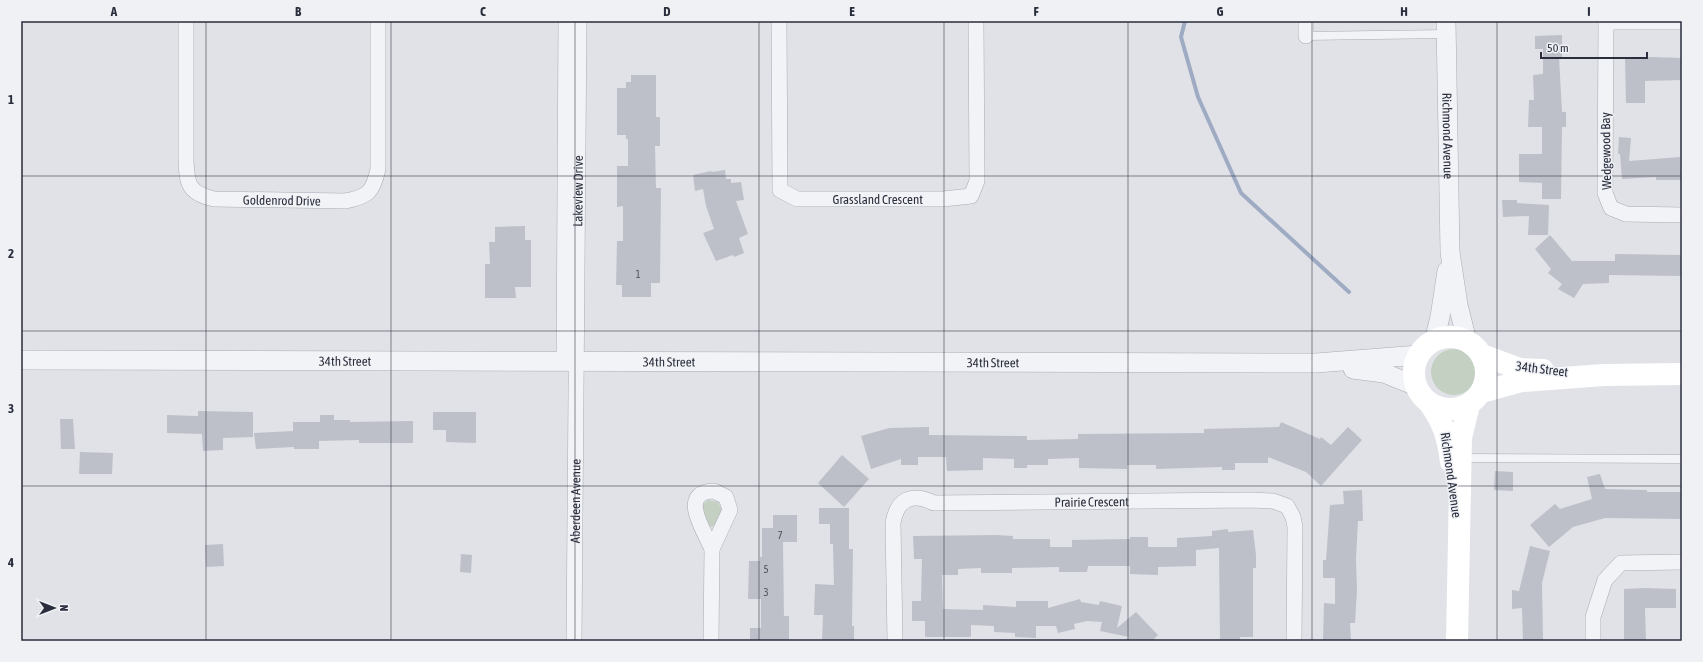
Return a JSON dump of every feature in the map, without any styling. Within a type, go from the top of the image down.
[{"type":"main road","points":[[1450,337],[1474,348],[1487,373],[1475,398],[1459,409],[1449,410],[1430,404],[1422,396],[1416,386],[1414,370],[1426,348],[1450,337]]},
{"type":"main road","name":"34th Street","points":[[1474,348],[1520,369],[1604,375]]},
{"type":"main road","name":"34th Street","points":[[1475,398],[1522,381],[1604,375],[1682,374]]},
{"type":"main road","name":"Richmond Avenue","points":[[1457,641],[1458,525],[1461,438],[1475,398]]},
{"type":"main road","name":"Richmond Avenue","points":[[1430,404],[1442,421],[1448,438],[1458,525]]},
{"type":"street","name":"Goldenrod Drive","points":[[186,21],[186,160],[187,182],[193,191],[201,196],[214,199],[345,201],[360,198],[369,192],[375,183],[378,169],[378,21]]},
{"type":"street","name":"Lakeview Drive","points":[[566,21],[570,361]]},
{"type":"street","name":"Lakeview Drive","points":[[570,361],[580,21]]},
{"type":"street","name":"Grassland Crescent","points":[[779,21],[780,190],[797,199],[943,199],[971,196],[977,181],[976,21]]},
{"type":"street","points":[[1306,21],[1306,36]]},
{"type":"street","points":[[1606,21],[1682,22]]},
{"type":"street","name":"Wedgewood Bay","points":[[1606,21],[1605,192],[1611,208],[1626,214],[1682,214]]},
{"type":"street","name":"Richmond Avenue","points":[[1446,28],[1450,252],[1458,305],[1474,348]]},
{"type":"street","name":"Richmond Avenue","points":[[1426,348],[1440,317],[1450,252]]},
{"type":"street","name":"34th Street","points":[[21,360],[1316,363],[1426,348]]},
{"type":"street","name":"Aberdeen Avenue","points":[[570,361],[574,641]]},
{"type":"street","name":"34th Street","points":[[1316,363],[1384,373],[1416,386]]},
{"type":"street","name":"Prairie Crescent","points":[[895,641],[893,523],[895,512],[900,505],[915,497],[925,499],[934,504],[1251,500],[1273,501],[1287,506],[1293,517],[1295,527],[1294,641]]},
{"type":"street","points":[[711,641],[712,549]]},
{"type":"street","points":[[1593,641],[1592,616],[1605,580],[1622,563],[1682,562]]},
{"type":"lane","points":[[1306,36],[1446,28]]},
{"type":"lane","points":[[1460,458],[1682,459]]},
{"type":"green space","points":[[1454,349],[1467,353],[1473,359],[1477,372],[1473,385],[1467,391],[1454,395],[1441,391],[1435,385],[1431,372],[1435,359],[1441,353]]},
{"type":"green space","points":[[708,500],[718,502],[722,510],[716,524],[712,527],[709,526],[702,514],[703,504]]},
{"type":"building","points":[[1562,35],[1562,57],[1559,57],[1562,112],[1566,112],[1566,127],[1562,127],[1561,199],[1542,199],[1542,183],[1519,182],[1519,154],[1542,154],[1542,127],[1528,127],[1529,100],[1534,100],[1533,75],[1543,74],[1543,49],[1535,49],[1535,36]]},
{"type":"building","points":[[1625,58],[1682,58],[1682,80],[1645,81],[1645,103],[1626,103]]},
{"type":"building","points":[[631,75],[656,75],[656,117],[660,117],[660,146],[655,146],[656,188],[661,188],[660,283],[651,283],[651,297],[622,297],[622,285],[616,285],[617,241],[623,241],[623,206],[617,207],[617,166],[628,166],[628,139],[626,139],[626,135],[617,135],[617,88],[626,88],[626,82],[631,82]]},
{"type":"building","points":[[1619,137],[1631,138],[1629,161],[1680,157],[1681,180],[1656,180],[1656,177],[1622,179],[1620,154],[1618,154]]},
{"type":"building","points":[[725,170],[726,179],[731,179],[731,183],[741,182],[744,200],[736,201],[748,234],[739,238],[744,253],[716,261],[703,233],[714,229],[706,206],[703,189],[695,191],[693,175]]},
{"type":"building","points":[[1502,200],[1517,200],[1517,203],[1549,205],[1548,235],[1528,235],[1529,216],[1503,217]]},
{"type":"building","points":[[525,226],[525,240],[531,240],[531,287],[515,287],[516,298],[485,298],[485,264],[490,264],[489,242],[495,242],[495,227]]},
{"type":"building","points":[[1550,235],[1572,261],[1615,261],[1615,254],[1682,255],[1682,276],[1609,275],[1609,283],[1583,284],[1574,298],[1558,289],[1562,284],[1548,273],[1551,269],[1535,249]]},
{"type":"building","points":[[198,411],[253,412],[253,437],[223,438],[223,450],[203,451],[202,434],[167,433],[167,415],[198,416]]},
{"type":"building","points":[[433,412],[476,412],[476,443],[446,442],[446,430],[433,430]]},
{"type":"building","points":[[320,415],[334,415],[334,420],[350,420],[350,422],[413,421],[413,443],[359,443],[359,440],[319,441],[319,449],[294,449],[294,447],[256,449],[254,433],[293,431],[293,422],[320,422]]},
{"type":"building","points":[[60,419],[73,419],[75,449],[61,449]]},
{"type":"building","points":[[1281,422],[1320,439],[1321,437],[1331,445],[1348,427],[1362,440],[1321,486],[1306,472],[1268,457],[1268,463],[1235,463],[1235,470],[1222,470],[1222,467],[1156,469],[1156,465],[1127,465],[1127,469],[1079,468],[1079,458],[1048,459],[1048,465],[1027,465],[1027,468],[1014,468],[1014,459],[983,458],[983,470],[947,471],[946,457],[918,457],[918,465],[901,465],[901,459],[871,469],[861,436],[889,428],[929,427],[929,435],[1027,436],[1027,440],[1078,439],[1078,434],[1204,433],[1204,429],[1279,427]]},
{"type":"building","points":[[80,452],[113,453],[112,474],[79,474]]},
{"type":"building","points":[[842,455],[869,479],[844,507],[818,483]]},
{"type":"building","points":[[1495,471],[1513,472],[1513,491],[1494,490]]},
{"type":"building","points":[[1600,474],[1605,489],[1647,490],[1647,492],[1682,492],[1682,519],[1605,518],[1573,527],[1549,547],[1530,525],[1555,504],[1560,509],[1592,499],[1587,477]]},
{"type":"building","points":[[1362,490],[1363,521],[1358,521],[1356,559],[1357,590],[1355,623],[1350,623],[1351,641],[1323,641],[1324,603],[1335,604],[1335,578],[1323,578],[1323,560],[1326,560],[1330,505],[1344,504],[1343,491]]},
{"type":"building","points":[[819,508],[849,508],[849,549],[853,549],[852,626],[854,626],[854,641],[822,641],[823,615],[814,615],[815,584],[834,585],[833,544],[830,544],[830,524],[819,524]]},
{"type":"building","points":[[773,515],[797,515],[797,542],[783,542],[784,616],[789,616],[789,641],[750,641],[750,628],[761,628],[761,599],[748,599],[749,561],[760,561],[760,557],[762,557],[762,528],[773,528]]},
{"type":"building","points":[[1228,529],[1228,532],[1253,530],[1256,555],[1256,568],[1253,568],[1253,637],[1240,637],[1240,641],[1220,641],[1219,548],[1196,550],[1196,566],[1158,567],[1158,575],[1130,574],[1130,566],[1088,566],[1087,572],[1059,572],[1059,567],[1012,568],[1012,573],[981,573],[981,568],[958,569],[958,575],[942,575],[943,609],[983,610],[983,605],[1016,607],[1016,601],[1048,601],[1048,608],[1080,599],[1081,602],[1099,605],[1100,601],[1122,606],[1117,628],[1136,612],[1158,635],[1152,641],[1124,641],[1129,637],[1100,631],[1102,622],[1087,621],[1074,624],[1075,629],[1058,633],[1056,626],[1036,626],[1036,638],[1015,637],[1015,633],[994,632],[994,626],[971,625],[971,637],[925,637],[925,621],[912,621],[912,601],[921,601],[922,559],[914,559],[913,536],[1013,536],[1013,539],[1050,539],[1050,547],[1072,547],[1072,540],[1130,539],[1130,537],[1148,537],[1148,547],[1177,547],[1177,538],[1212,536],[1212,531]]},
{"type":"building","points":[[223,544],[224,566],[206,567],[205,545]]},
{"type":"building","points":[[1530,546],[1550,551],[1542,583],[1543,641],[1523,641],[1522,608],[1512,609],[1512,590],[1519,591]]},
{"type":"building","points":[[461,554],[472,555],[471,573],[460,572]]},
{"type":"building","points":[[1624,589],[1676,589],[1676,608],[1645,608],[1646,641],[1624,641]]},
{"type":"waterway","points":[[1185,21],[1181,37],[1198,97],[1241,193],[1349,292]]}]
